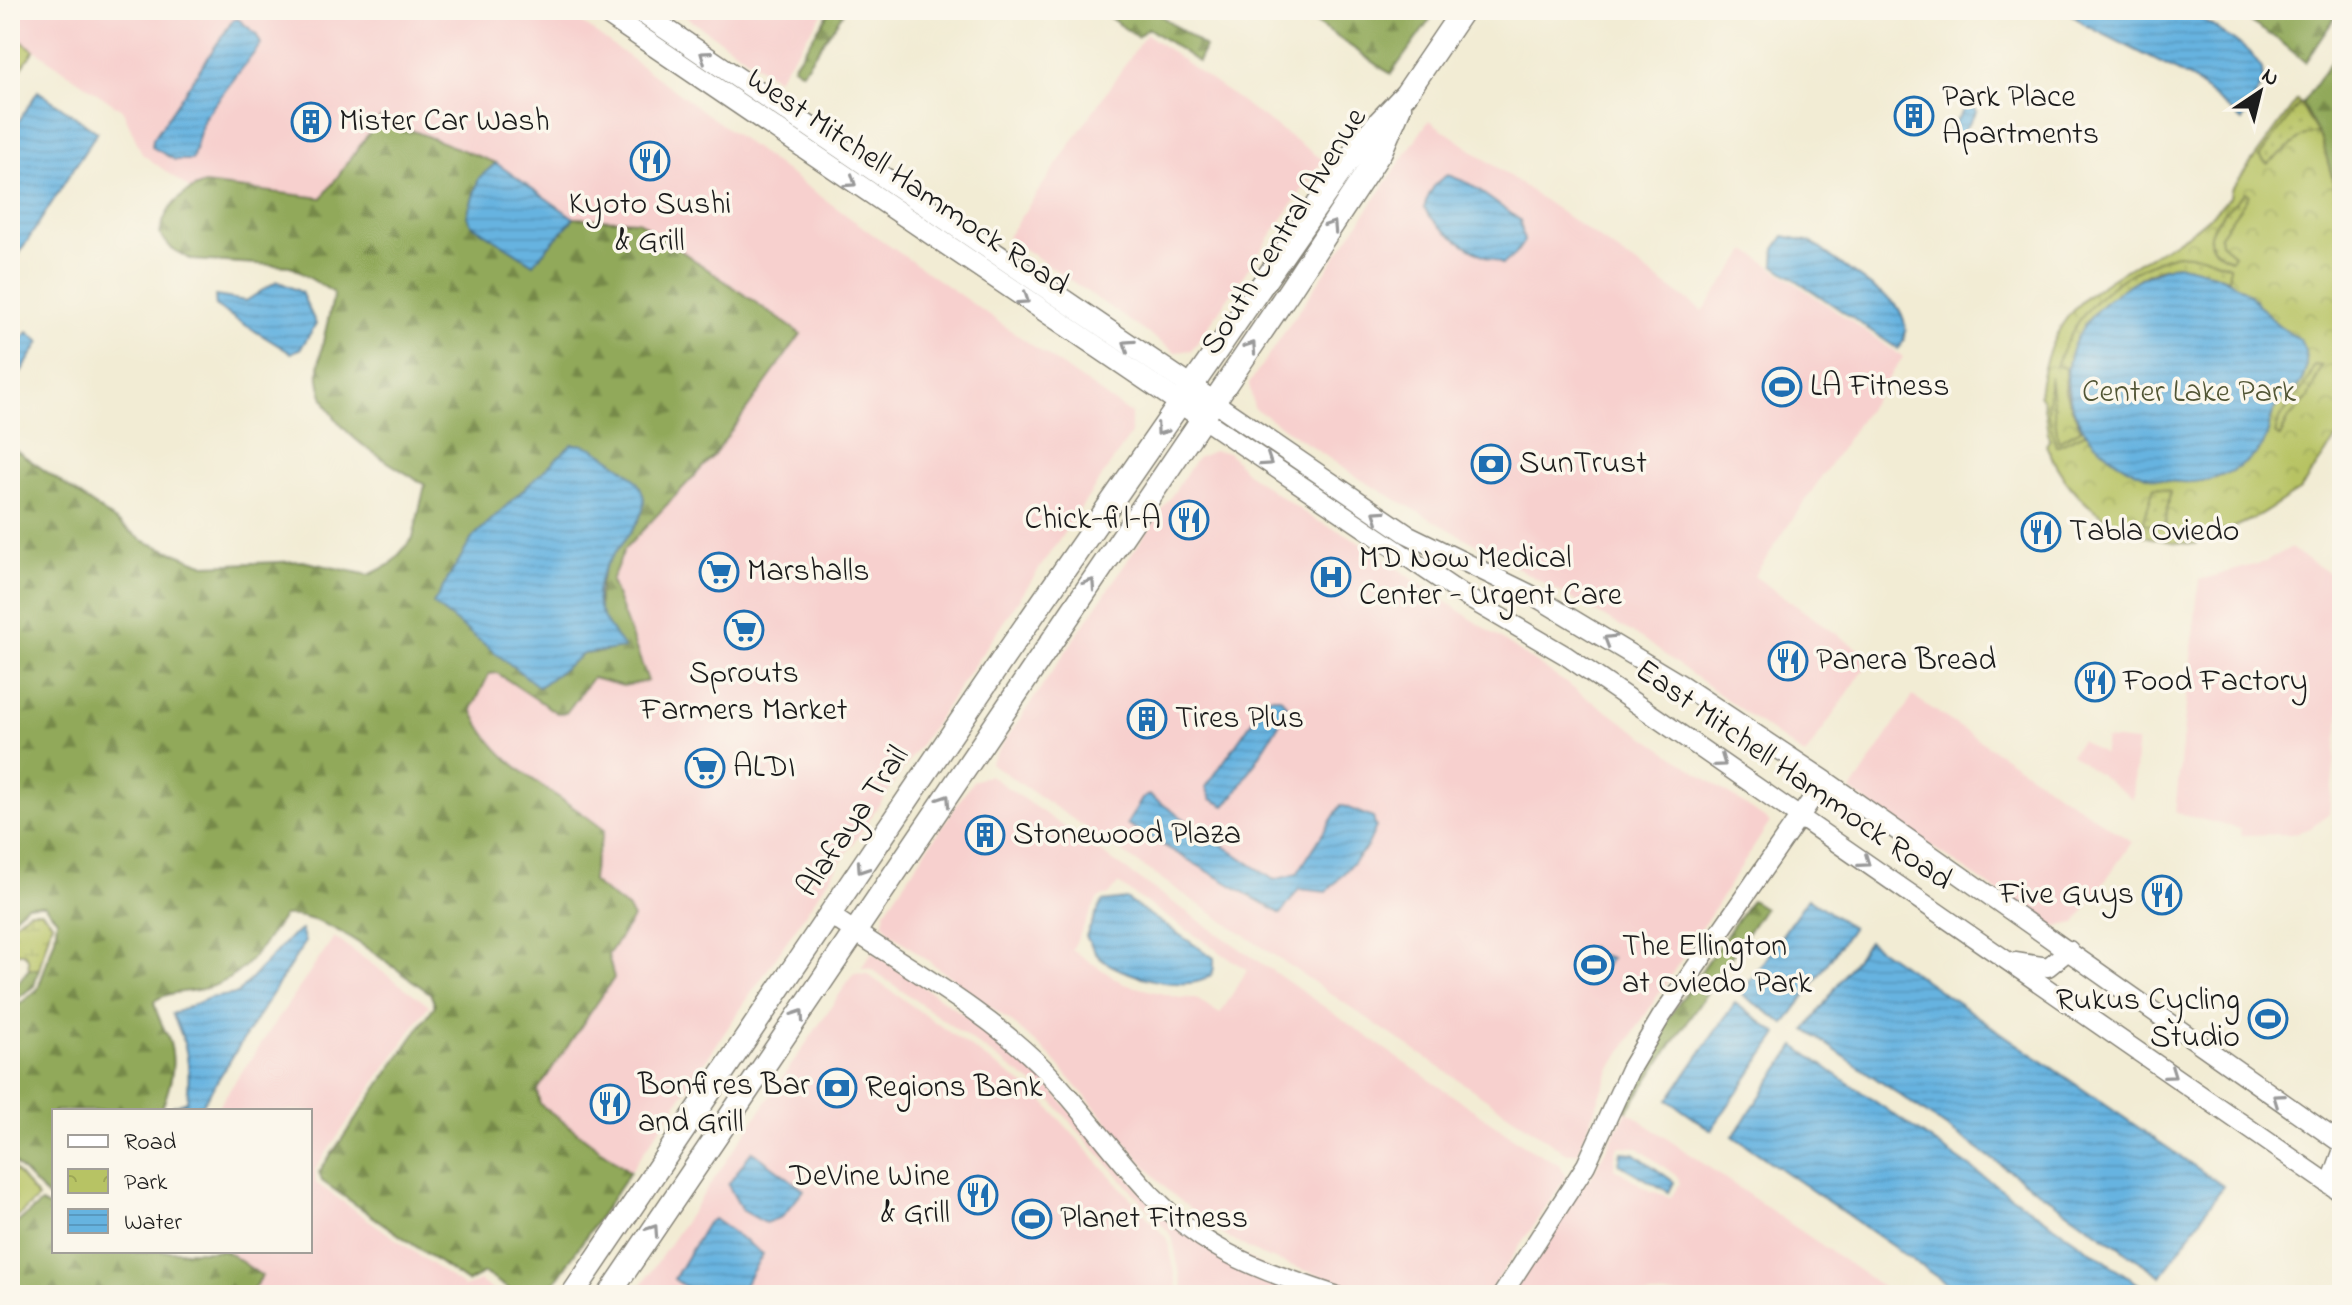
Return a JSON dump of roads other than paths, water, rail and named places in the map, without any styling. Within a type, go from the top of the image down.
[{"type":"main road","name":"West Mitchell Hammock Road","points":[[601,10],[898,213],[1187,396]]},
{"type":"main road","name":"West Mitchell Hammock Road","points":[[638,10],[950,224],[1187,396]]},
{"type":"main road","name":"South Central Avenue","points":[[1187,396],[1364,138],[1406,94],[1463,10]]},
{"type":"main road","name":"South Central Avenue","points":[[1208,410],[1381,151],[1406,94]]},
{"type":"main road","points":[[738,104],[757,102],[805,132],[823,137]]},
{"type":"main road","points":[[898,213],[906,206],[937,222],[950,224]]},
{"type":"main road","points":[[1187,396],[1208,410]]},
{"type":"main road","name":"Alafaya Trail","points":[[572,1295],[1004,657],[1187,396]]},
{"type":"main road","name":"Alafaya Trail","points":[[609,1295],[1208,410]]},
{"type":"main road","points":[[973,758],[973,733],[1005,684],[1007,668],[1004,657]]},
{"type":"street","name":"East Mitchell Hammock Road","points":[[1208,410],[1407,534],[1557,609],[1682,685],[1825,780],[2342,1144]]},
{"type":"street","name":"East Mitchell Hammock Road","points":[[1208,410],[1466,597],[1565,655],[2006,960],[2338,1184]]},
{"type":"street","points":[[1502,1295],[1586,1165],[1630,1069],[1661,1017],[1825,780]]},
{"type":"street","points":[[830,915],[1008,1037],[1043,1068],[1178,1219],[1214,1246],[1251,1265],[1335,1295]]},
{"type":"street","points":[[2006,960],[2028,967],[2048,967],[2069,950]]},
{"type":"street","points":[[2338,1184],[2342,1152]]},
{"type":"water","points":[[2066,10],[2189,10],[2250,52],[2262,69],[2263,82],[2242,121],[2191,78],[2085,25]]},
{"type":"water","points":[[238,19],[256,34],[261,44],[204,118],[192,160],[175,160],[152,147],[153,139],[233,20]]},
{"type":"water","points":[[38,91],[97,132],[10,268],[10,135]]},
{"type":"water","points":[[1968,104],[1977,111],[1957,140],[1947,134]]},
{"type":"water","points":[[496,163],[574,218],[533,264],[471,224],[467,216],[479,178]]},
{"type":"water","points":[[1448,175],[1468,183],[1520,220],[1524,241],[1514,256],[1502,264],[1459,241],[1431,217],[1424,208],[1428,198],[1436,184]]},
{"type":"water","points":[[1784,236],[1811,242],[1895,304],[1905,326],[1904,338],[1898,349],[1774,265],[1775,249]]},
{"type":"water","points":[[2177,264],[2214,274],[2239,287],[2299,339],[2306,358],[2300,384],[2277,405],[2264,442],[2256,454],[2220,476],[2181,482],[2143,474],[2109,455],[2083,428],[2069,394],[2070,357],[2090,318],[2108,299],[2129,284]]},
{"type":"water","points":[[277,281],[301,292],[316,324],[301,348],[291,353],[216,307],[215,296],[246,301]]},
{"type":"water","points":[[28,332],[40,342],[10,389],[10,349]]},
{"type":"water","points":[[572,444],[590,447],[616,463],[636,480],[644,496],[642,512],[602,574],[597,593],[602,615],[624,648],[583,654],[539,687],[433,604],[473,537]]},
{"type":"water","points":[[1269,697],[1280,697],[1289,708],[1225,806],[1211,799],[1206,787]]},
{"type":"water","points":[[1149,795],[1274,880],[1297,874],[1341,805],[1373,818],[1376,827],[1367,847],[1327,892],[1299,889],[1281,914],[1127,824],[1142,799]]},
{"type":"water","points":[[1808,898],[1852,928],[1785,1024],[1741,994]]},
{"type":"water","points":[[1126,899],[1214,958],[1212,974],[1199,981],[1170,983],[1122,971],[1100,958],[1086,936],[1102,902]]},
{"type":"water","points":[[301,930],[305,942],[199,1109],[172,1109],[187,1101],[189,1077],[185,1046],[172,1014],[209,998],[237,994],[289,938]]},
{"type":"water","points":[[1868,941],[2223,1186],[2161,1276],[1806,1030]]},
{"type":"water","name":"The Ellington at Oviedo Park","points":[[1590,947],[1597,954],[1611,958],[1600,972],[1595,969],[1588,977],[1576,980],[1574,971],[1586,961],[1582,958]]},
{"type":"water","points":[[1735,1003],[1778,1034],[1711,1130],[1668,1100]]},
{"type":"water","points":[[1795,1046],[2150,1292],[2148,1295],[1963,1295],[1733,1136]]},
{"type":"water","points":[[752,1151],[804,1190],[782,1217],[765,1223],[742,1210],[728,1185]]},
{"type":"water","points":[[1621,1152],[1634,1153],[1674,1182],[1669,1192],[1619,1164]]},
{"type":"water","points":[[714,1219],[763,1254],[738,1295],[697,1295],[674,1279],[707,1223]]},
{"type":"place","name":"Park Place Apartments","points":[[1914,116]]},
{"type":"place","name":"Mister Car Wash","points":[[311,122]]},
{"type":"place","name":"Kyoto Sushi & Grill","points":[[650,161]]},
{"type":"place","name":"LA Fitness","points":[[1782,387]]},
{"type":"place","name":"SunTrust","points":[[1491,464]]},
{"type":"place","name":"Chick-fil-A","points":[[1189,520]]},
{"type":"place","name":"Tabla Oviedo","points":[[2041,532]]},
{"type":"place","name":"Marshalls","points":[[719,572]]},
{"type":"place","name":"MD Now Medical Center - Urgent Care","points":[[1331,577]]},
{"type":"place","name":"Sprouts Farmers Market","points":[[744,630]]},
{"type":"place","name":"Panera Bread","points":[[1788,661]]},
{"type":"place","name":"Food Factory","points":[[2095,682]]},
{"type":"place","name":"Tires Plus","points":[[1147,719]]},
{"type":"place","name":"ALDI","points":[[705,768]]},
{"type":"place","name":"Stonewood Plaza","points":[[985,835]]},
{"type":"place","name":"Five Guys","points":[[2162,895]]},
{"type":"place","name":"The Ellington at Oviedo Park","points":[[1594,965]]},
{"type":"place","name":"Rukus Cycling Studio","points":[[2268,1019]]},
{"type":"place","name":"Regions Bank","points":[[837,1088]]},
{"type":"place","name":"Bonfires Bar and Grill","points":[[610,1104]]},
{"type":"place","name":"DeVine Wine & Grill","points":[[978,1195]]},
{"type":"place","name":"Planet Fitness","points":[[1032,1219]]},
{"type":"park label","name":"Center Lake Park","points":[[2189,393]]}]
